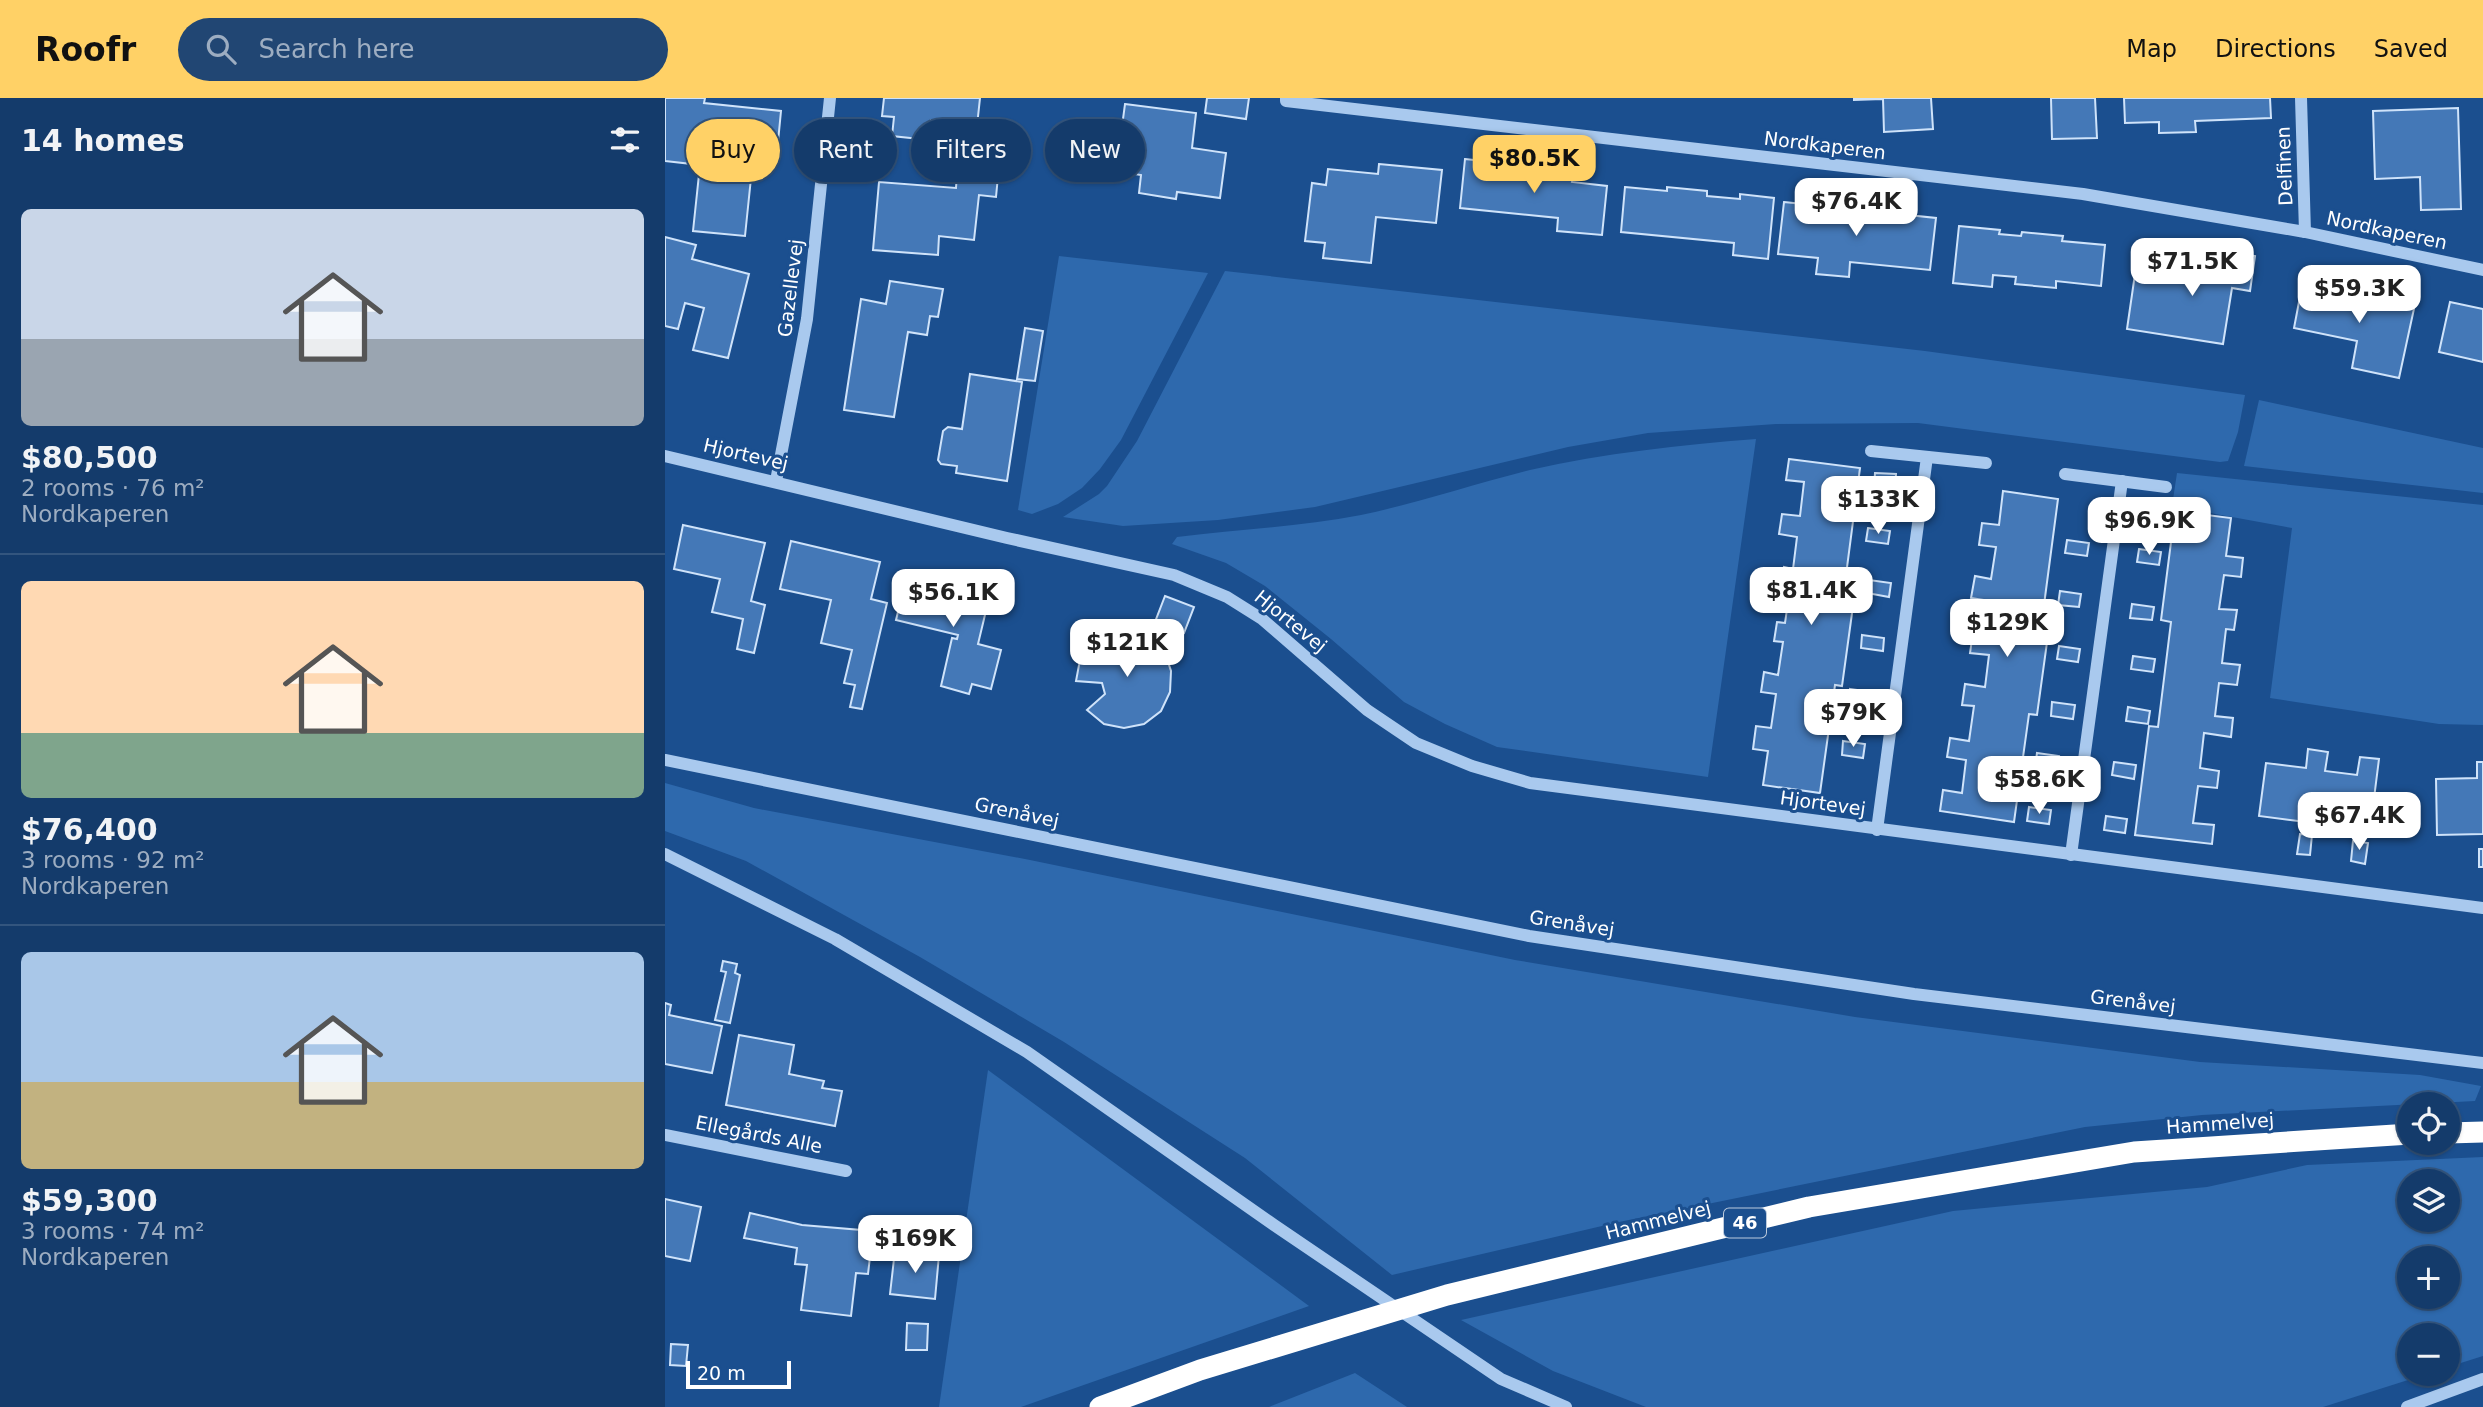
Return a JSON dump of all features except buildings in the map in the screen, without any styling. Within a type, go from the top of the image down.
[{"type":"highway","points":[[2460,1133],[2483,1132]]},
{"type":"highway","name":"Hammelvej","points":[[1100,1407],[1201,1370],[1447,1295],[1809,1207],[2134,1152],[2397,1135]]},
{"type":"street","name":"Gazellevej","points":[[776,481],[807,319],[830,98]]},
{"type":"street","name":"Nordkaperen","points":[[1286,98],[1286,101],[2083,194],[2305,232],[2483,270]]},
{"type":"street","name":"Delfinen","points":[[2301,98],[2305,232]]},
{"type":"street","points":[[1871,451],[1986,463]]},
{"type":"street","name":"Hjortevej","points":[[665,456],[1174,575],[1227,597],[1262,619],[1367,710],[1416,743],[1472,766],[1530,783],[2483,908]]},
{"type":"street","name":"Hjortevej","points":[[1877,830],[1927,457]]},
{"type":"street","points":[[2065,474],[2166,487]]},
{"type":"street","points":[[2071,856],[2122,481]]},
{"type":"street","name":"Grenåvej","points":[[665,760],[1529,936],[1914,994],[2483,1063]]},
{"type":"street","points":[[665,854],[835,939],[1027,1052],[1274,1225],[1501,1379],[1566,1407]]},
{"type":"street","name":"Ellegårds Alle","points":[[665,1135],[846,1171]]},
{"type":"street","points":[[2407,1407],[2483,1379]]},
{"type":"shaded area","points":[[1059,256],[1208,273],[1121,440],[1100,469],[1082,488],[1058,504],[1032,514],[1018,510]]},
{"type":"shaded area","points":[[1225,271],[1925,351],[2245,395],[2238,432],[2228,461],[2220,462],[1918,423],[1776,424],[1648,433],[1568,447],[1315,507],[1218,520],[1123,526],[1063,517],[1107,486],[1137,441]]},
{"type":"shaded area","points":[[2259,400],[2483,448],[2483,493],[2244,466]]},
{"type":"shaded area","points":[[1756,439],[1708,777],[1497,747],[1404,702],[1265,586],[1226,563],[1172,544],[1177,537],[1361,515],[1530,470],[1586,459]]},
{"type":"shaded area","points":[[2177,473],[2483,505],[2483,725],[2439,724],[2270,698],[2292,528],[2172,506]]},
{"type":"shaded area","points":[[665,783],[754,808],[1030,860],[1515,960],[1855,1017],[2200,1062],[2420,1075],[2481,1086],[2475,1101],[2460,1102],[2460,1092],[2397,1092],[2397,1105],[2202,1115],[2085,1127],[1619,1222],[1392,1275],[1245,1158],[1064,1042],[920,957],[746,861],[665,831]]},
{"type":"shaded area","points":[[988,1070],[1309,1306],[1021,1407],[939,1407]]},
{"type":"shaded area","points":[[2483,1157],[2483,1356],[2460,1363],[2460,1323],[2397,1323],[2397,1384],[2323,1407],[1646,1407],[1553,1371],[1461,1320],[1953,1211],[2207,1187],[2307,1165]]},
{"type":"shaded area","points":[[1355,1373],[1407,1407],[1269,1407]]}]
